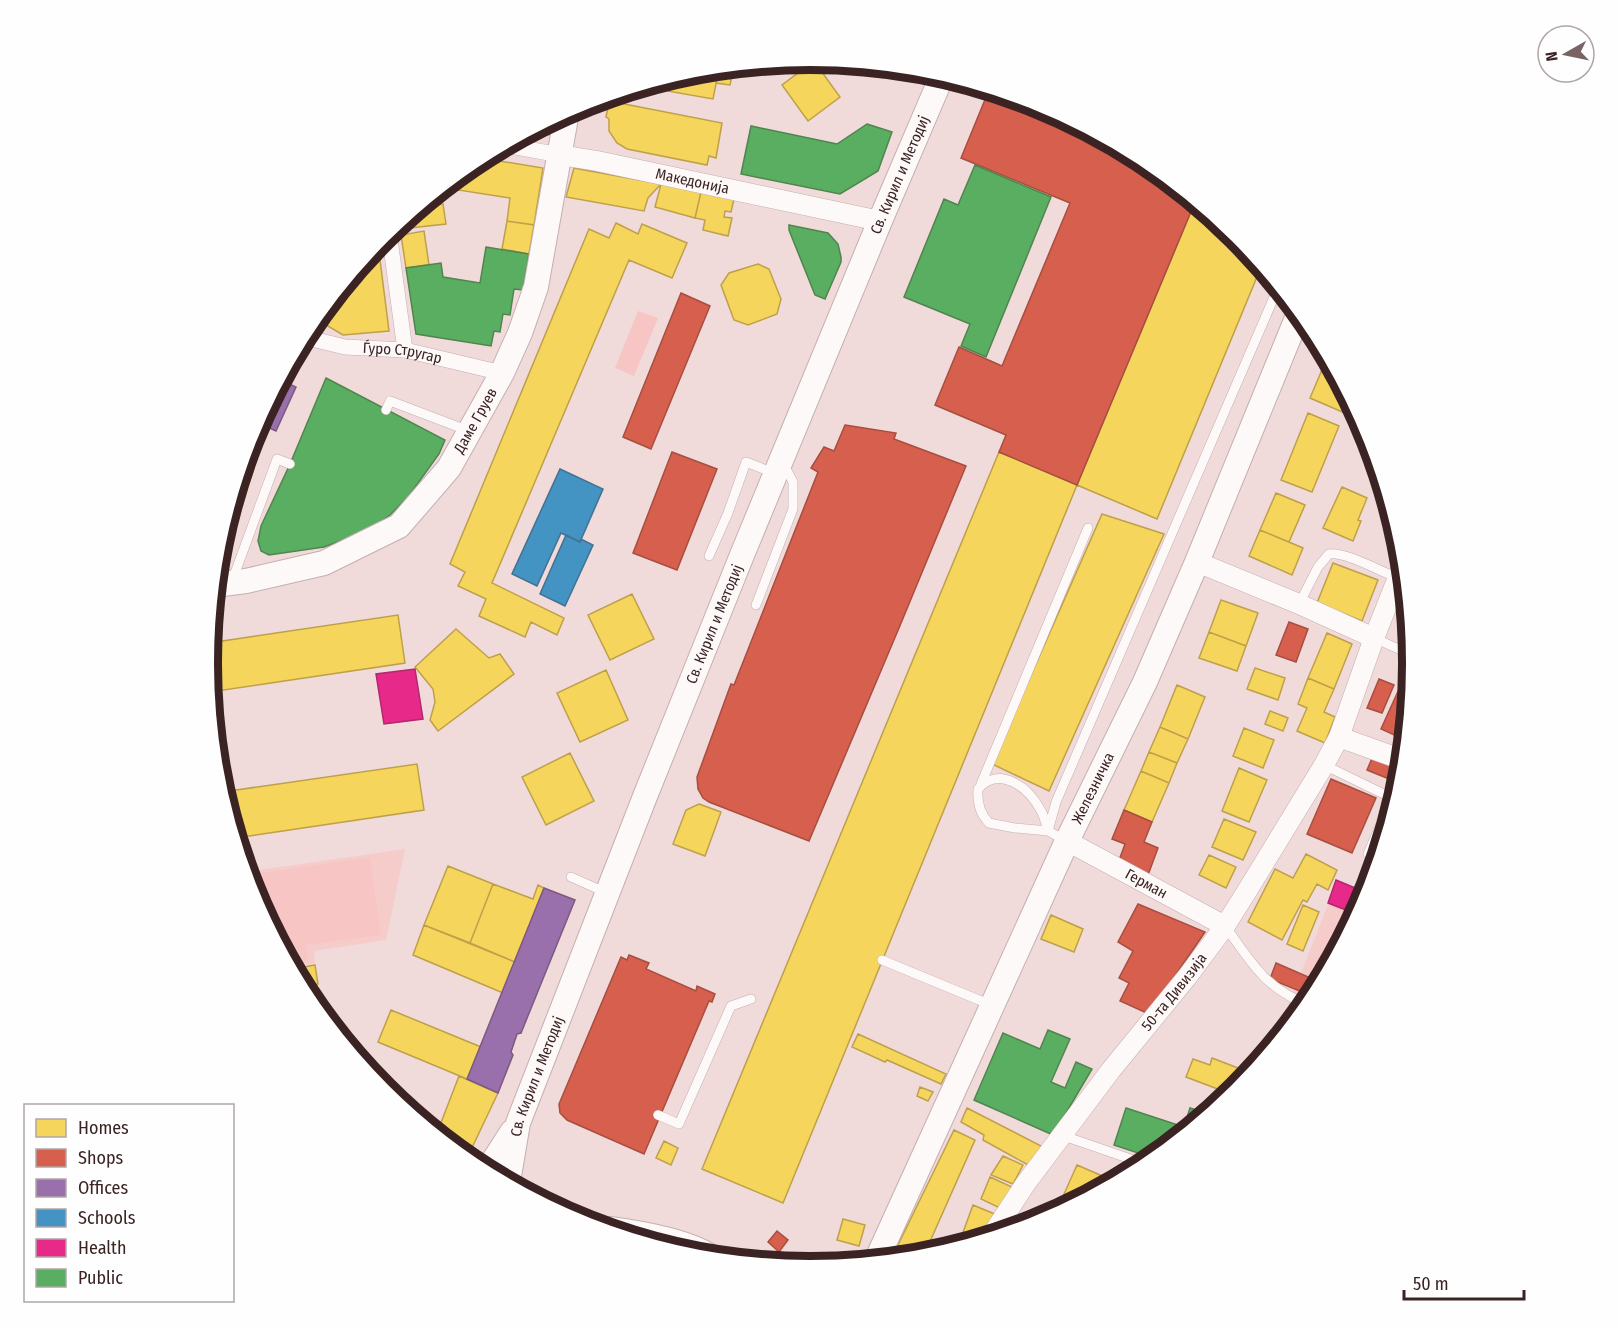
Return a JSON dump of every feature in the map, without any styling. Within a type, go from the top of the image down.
[{"type":"street","name":"Св. Кирил и Методиј","points":[[509,1173],[518,1123],[648,788],[880,221],[938,85]]},
{"type":"street","name":"Даме Груев","points":[[223,584],[324,563],[399,526],[449,468],[502,373],[537,287],[565,124]]},
{"type":"street","name":"Македонија","points":[[518,148],[597,161],[880,221]]},
{"type":"street","points":[[391,244],[405,350]]},
{"type":"street","name":"Железничка","points":[[881,1251],[993,1005],[1058,836],[1145,682],[1295,323]]},
{"type":"street","name":"Ѓуро Стругар","points":[[314,339],[345,347],[405,350],[502,373]]},
{"type":"street","points":[[1197,562],[1374,638]]},
{"type":"street","name":"50-та Дивизија","points":[[999,1224],[1061,1135],[1225,926],[1340,737],[1374,638],[1396,582]]},
{"type":"street","points":[[1340,737],[1394,757]]},
{"type":"street","name":"Герман","points":[[1058,836],[1225,926]]},
{"type":"street","points":[[492,1163],[518,1123]]},
{"type":"lane","points":[[1058,836],[1056,802],[1275,296]]},
{"type":"lane","points":[[387,410],[390,401],[469,431]]},
{"type":"lane","points":[[223,583],[277,459],[291,464]]},
{"type":"lane","points":[[709,556],[728,513],[746,462],[779,467],[793,482],[794,509],[756,605]]},
{"type":"lane","points":[[1058,836],[989,823],[982,814],[978,792],[1088,528]]},
{"type":"lane","points":[[1299,604],[1318,567],[1329,554],[1336,553],[1394,569]]},
{"type":"lane","points":[[1374,638],[1402,651]]},
{"type":"lane","points":[[1324,765],[1387,796]]},
{"type":"lane","points":[[980,787],[989,779],[998,778],[1019,785],[1040,808],[1058,836]]},
{"type":"lane","points":[[1368,854],[1377,833]]},
{"type":"lane","points":[[571,878],[608,893]]},
{"type":"lane","points":[[1225,926],[1264,979],[1296,1000],[1295,1003]]},
{"type":"lane","points":[[882,960],[993,1005]]},
{"type":"lane","points":[[658,1115],[679,1124],[732,1006],[751,999]]},
{"type":"lane","points":[[1061,1135],[1133,1160]]},
{"type":"shaded area","points":[[638,311],[658,318],[634,376],[615,368]]},
{"type":"shaded area","points":[[405,849],[386,940],[314,951],[315,963],[301,965],[279,925],[256,871]]},
{"type":"shaded area","points":[[370,857],[381,935],[306,945],[308,961],[299,962],[279,925],[257,874]]},
{"type":"shaded area","points":[[1331,897],[1350,905],[1323,959],[1282,1022]]},
{"type":"building: Homes","points":[[801,70],[821,71],[840,97],[808,121],[782,85]]},
{"type":"building: Homes","points":[[732,76],[730,85],[716,83],[717,78]]},
{"type":"building: Homes","points":[[717,78],[713,99],[667,91],[667,88]]},
{"type":"building: Homes","points":[[618,103],[722,123],[716,158],[709,156],[707,165],[627,149],[617,143],[609,131],[609,119],[606,117],[608,107]]},
{"type":"building: Homes","points":[[497,161],[543,168],[534,225],[507,221],[510,198],[458,190],[459,186]]},
{"type":"building: Homes","points":[[574,168],[661,184],[648,198],[644,211],[566,197]]},
{"type":"building: Homes","points":[[661,184],[701,192],[695,218],[655,207]]},
{"type":"building: Homes","points":[[701,192],[734,199],[731,212],[725,211],[724,217],[732,218],[728,236],[703,230],[705,220],[695,218]]},
{"type":"building: Homes","points":[[443,204],[446,224],[408,228],[419,218],[435,205]]},
{"type":"building: Homes","points":[[1192,210],[1229,244],[1258,275],[1157,519],[1077,485]]},
{"type":"building: Homes","points":[[507,221],[534,225],[529,254],[502,249]]},
{"type":"building: Homes","points":[[616,223],[638,234],[642,224],[687,243],[672,278],[629,260],[492,583],[564,618],[557,635],[531,622],[525,637],[479,616],[486,599],[458,586],[465,572],[450,564],[589,229],[609,238]]},
{"type":"building: Homes","points":[[424,231],[429,265],[406,268],[401,235]]},
{"type":"building: Homes","points":[[380,256],[389,331],[343,335],[324,324]]},
{"type":"building: Homes","points":[[758,264],[769,269],[781,299],[777,314],[748,325],[734,320],[721,285],[729,273]]},
{"type":"building: Homes","points":[[1323,367],[1347,414],[1310,398]]},
{"type":"building: Homes","points":[[1308,413],[1339,426],[1312,492],[1281,480]]},
{"type":"building: Homes","points":[[259,451],[228,551],[249,473]]},
{"type":"building: Homes","points":[[999,452],[1077,485],[783,1203],[702,1169]]},
{"type":"building: Homes","points":[[1342,487],[1367,498],[1353,541],[1323,528]]},
{"type":"building: Homes","points":[[1276,493],[1305,505],[1289,542],[1260,530]]},
{"type":"building: Homes","points":[[1102,514],[1164,534],[1049,791],[992,764]]},
{"type":"building: Homes","points":[[1260,530],[1303,548],[1292,575],[1249,556]]},
{"type":"building: Homes","points":[[1333,563],[1378,580],[1362,621],[1317,603]]},
{"type":"building: Homes","points":[[632,594],[654,639],[610,660],[588,615]]},
{"type":"building: Homes","points":[[1221,600],[1258,613],[1246,646],[1209,632]]},
{"type":"building: Homes","points":[[398,615],[405,663],[219,691],[219,642]]},
{"type":"building: Homes","points":[[456,629],[489,658],[500,654],[514,674],[438,731],[430,720],[435,702],[433,689],[415,667]]},
{"type":"building: Homes","points":[[1209,632],[1246,646],[1237,671],[1199,658]]},
{"type":"building: Homes","points":[[1327,633],[1352,644],[1334,689],[1308,678]]},
{"type":"building: Homes","points":[[1255,668],[1285,678],[1278,700],[1247,689]]},
{"type":"building: Homes","points":[[606,670],[628,720],[580,742],[557,693]]},
{"type":"building: Homes","points":[[1308,678],[1334,689],[1324,712],[1335,717],[1325,743],[1297,731],[1307,708],[1298,704]]},
{"type":"building: Homes","points":[[1177,685],[1205,697],[1188,739],[1160,727]]},
{"type":"building: Homes","points":[[1270,711],[1288,718],[1283,731],[1265,724]]},
{"type":"building: Homes","points":[[1160,727],[1188,739],[1177,763],[1149,752]]},
{"type":"building: Homes","points":[[1244,728],[1274,740],[1263,768],[1233,756]]},
{"type":"building: Homes","points":[[1149,752],[1177,763],[1169,783],[1141,771]]},
{"type":"building: Homes","points":[[570,753],[594,801],[546,825],[522,777]]},
{"type":"building: Homes","points":[[417,764],[424,810],[244,837],[232,791]]},
{"type":"building: Homes","points":[[1239,768],[1267,780],[1249,822],[1222,811]]},
{"type":"building: Homes","points":[[1141,771],[1169,783],[1152,822],[1124,810]]},
{"type":"building: Homes","points":[[699,804],[721,812],[705,856],[673,844],[686,810]]},
{"type":"building: Homes","points":[[1224,819],[1256,832],[1243,860],[1212,847]]},
{"type":"building: Homes","points":[[1306,854],[1337,870],[1328,890],[1317,884],[1307,902],[1303,900],[1282,940],[1248,922],[1275,869],[1293,878]]},
{"type":"building: Homes","points":[[1209,855],[1236,867],[1226,888],[1199,875]]},
{"type":"building: Homes","points":[[448,866],[493,884],[470,943],[424,925]]},
{"type":"building: Homes","points":[[493,884],[533,899],[538,885],[544,888],[515,962],[470,943]]},
{"type":"building: Homes","points":[[1303,905],[1319,912],[1303,951],[1287,944]]},
{"type":"building: Homes","points":[[1051,915],[1083,929],[1074,952],[1041,939]]},
{"type":"building: Homes","points":[[424,925],[515,962],[503,993],[413,955]]},
{"type":"building: Homes","points":[[315,965],[318,984],[313,985],[302,967]]},
{"type":"building: Homes","points":[[391,1010],[481,1047],[467,1079],[378,1042]]},
{"type":"building: Homes","points":[[858,1034],[946,1074],[941,1084],[852,1047]]},
{"type":"building: Homes","points":[[1212,1058],[1238,1068],[1234,1076],[1220,1090],[1186,1077],[1193,1059],[1210,1065]]},
{"type":"building: Homes","points":[[459,1076],[498,1093],[471,1149],[440,1125]]},
{"type":"building: Homes","points":[[920,1087],[933,1092],[928,1101],[917,1096]]},
{"type":"building: Homes","points":[[967,1108],[1043,1147],[1030,1166],[983,1140],[984,1135],[961,1122]]},
{"type":"building: Homes","points":[[954,1130],[975,1140],[929,1243],[903,1248],[898,1245]]},
{"type":"building: Homes","points":[[664,1141],[678,1148],[671,1165],[656,1158]]},
{"type":"building: Homes","points":[[1003,1156],[1023,1165],[1013,1184],[991,1175]]},
{"type":"building: Homes","points":[[1077,1165],[1104,1177],[1068,1196],[1064,1194]]},
{"type":"building: Homes","points":[[990,1177],[1012,1187],[1002,1209],[981,1199]]},
{"type":"building: Homes","points":[[973,1205],[997,1215],[993,1226],[962,1235]]},
{"type":"building: Homes","points":[[843,1219],[865,1225],[859,1246],[837,1240]]},
{"type":"building: Shops","points":[[986,98],[1037,116],[1106,150],[1139,170],[1192,210],[1077,485],[999,452],[1006,435],[935,405],[959,347],[1002,366],[1070,203],[961,158]]},
{"type":"building: Shops","points":[[681,293],[710,306],[651,449],[623,437]]},
{"type":"building: Shops","points":[[845,425],[896,433],[894,439],[966,466],[809,841],[709,802],[703,798],[698,789],[697,777],[731,684],[734,685],[818,472],[811,468],[824,447],[834,451]]},
{"type":"building: Shops","points":[[672,452],[717,469],[677,570],[633,553]]},
{"type":"building: Shops","points":[[1289,622],[1308,629],[1296,662],[1276,655]]},
{"type":"building: Shops","points":[[1379,679],[1394,685],[1382,713],[1367,708]]},
{"type":"building: Shops","points":[[1400,687],[1401,688],[1397,737],[1381,729]]},
{"type":"building: Shops","points":[[1373,756],[1393,765],[1391,780],[1367,770]]},
{"type":"building: Shops","points":[[1331,779],[1376,798],[1352,853],[1307,834]]},
{"type":"building: Shops","points":[[1124,810],[1152,822],[1144,842],[1158,848],[1148,875],[1118,863],[1125,844],[1112,839]]},
{"type":"building: Shops","points":[[1138,904],[1205,932],[1149,1014],[1120,1001],[1129,983],[1119,978],[1133,951],[1118,942]]},
{"type":"building: Shops","points":[[629,955],[649,963],[646,969],[696,991],[697,986],[715,994],[712,1002],[709,1001],[644,1154],[567,1120],[560,1113],[559,1104],[621,957],[627,960]]},
{"type":"building: Shops","points":[[1276,963],[1311,978],[1303,992],[1270,979]]},
{"type":"building: Shops","points":[[777,1231],[788,1240],[779,1252],[768,1242]]},
{"type":"building: Offices","points":[[288,383],[296,387],[276,431],[267,427]]},
{"type":"building: Offices","points":[[544,888],[575,900],[521,1033],[517,1034],[511,1052],[513,1055],[498,1093],[467,1079]]},
{"type":"building: Schools","points":[[560,469],[603,489],[580,542],[561,533],[537,586],[512,574]]},
{"type":"building: Schools","points":[[566,535],[593,545],[565,606],[540,594]]},
{"type":"building: Health","points":[[415,669],[423,719],[384,724],[376,674]]},
{"type":"building: Health","points":[[1336,880],[1357,889],[1348,911],[1328,903]]},
{"type":"building: Public","points":[[867,124],[892,132],[878,171],[840,194],[741,174],[751,126],[837,144]]},
{"type":"building: Public","points":[[975,165],[1051,197],[986,357],[961,346],[970,324],[904,297],[944,199],[958,205]]},
{"type":"building: Public","points":[[789,225],[828,233],[838,244],[841,262],[825,299],[815,295]]},
{"type":"building: Public","points":[[486,247],[529,254],[523,290],[514,289],[510,315],[503,314],[500,332],[494,331],[491,346],[416,334],[406,268],[441,263],[443,277],[480,283]]},
{"type":"building: Public","points":[[326,378],[445,440],[439,454],[408,497],[390,515],[367,531],[324,547],[269,555],[261,551],[258,541],[261,526]]},
{"type":"building: Public","points":[[1048,1030],[1070,1039],[1051,1082],[1065,1088],[1076,1062],[1092,1069],[1053,1135],[974,1100],[1003,1033],[1040,1049]]},
{"type":"building: Public","points":[[1126,1108],[1180,1126],[1142,1154],[1114,1145]]},
{"type":"building: Public","points":[[1190,1108],[1198,1110],[1186,1120]]}]
